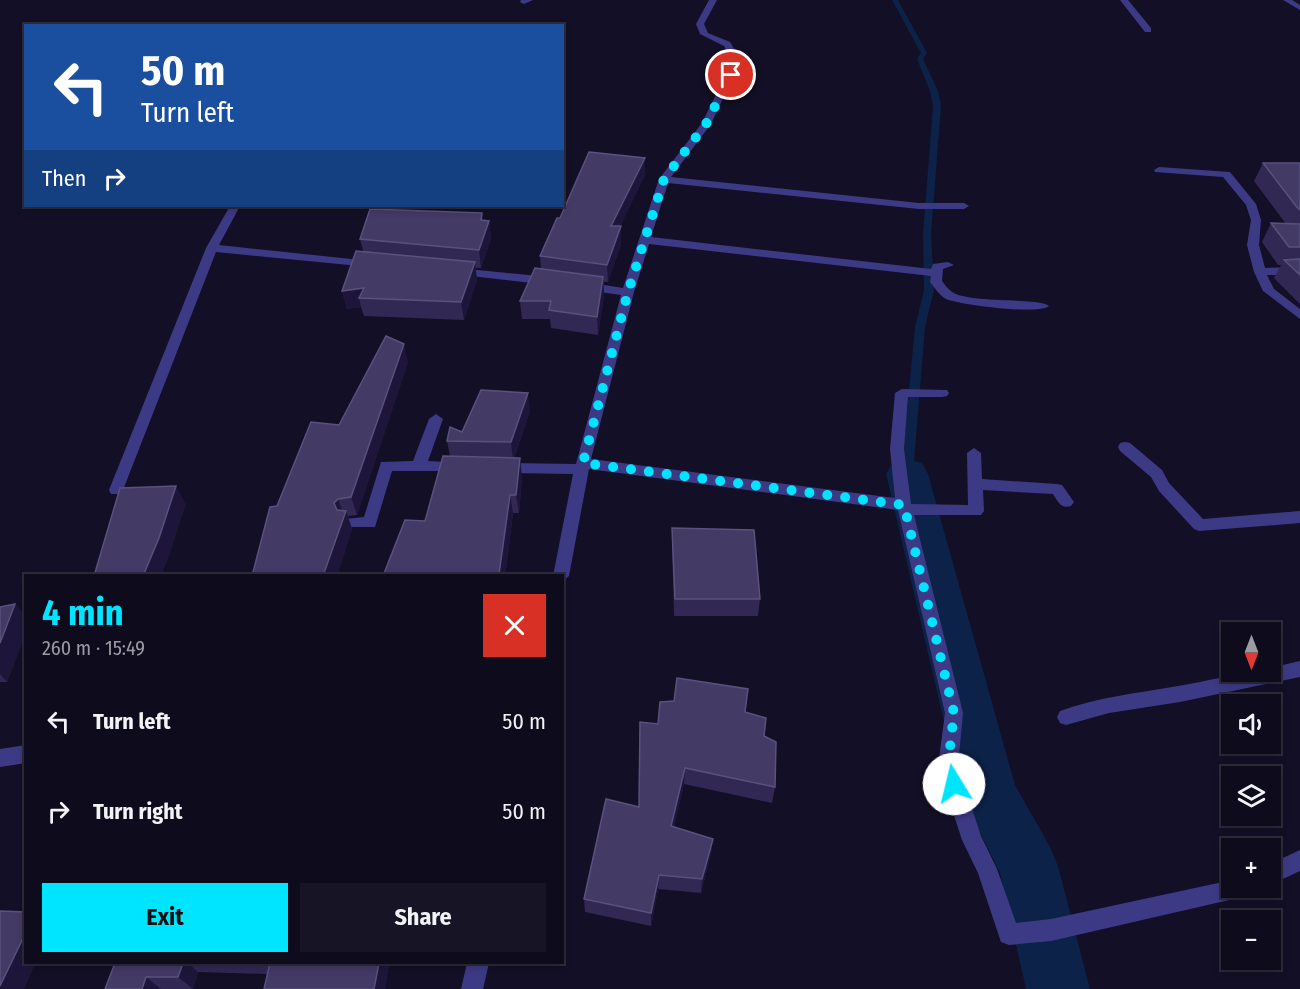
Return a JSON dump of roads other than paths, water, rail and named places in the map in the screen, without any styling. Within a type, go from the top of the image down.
[{"type":"street","points":[[561,574],[582,466],[628,292],[664,179],[706,124],[737,60],[727,44],[704,33],[700,24],[713,0]]},
{"type":"street","points":[[1124,0],[1148,30]]},
{"type":"street","points":[[1287,0],[1300,8]]},
{"type":"street","points":[[1159,171],[1226,174],[1251,204],[1256,220],[1253,245],[1260,272],[1269,291],[1300,315]]},
{"type":"street","points":[[664,179],[919,206],[964,206]]},
{"type":"street","points":[[116,490],[212,248],[234,207]]},
{"type":"street","points":[[645,240],[937,273]]},
{"type":"street","points":[[212,248],[378,264]]},
{"type":"street","points":[[948,265],[937,266],[936,282],[949,296],[1002,305],[1043,306]]},
{"type":"street","points":[[1260,272],[1300,271]]},
{"type":"street","points":[[450,272],[628,292]]},
{"type":"street","points":[[942,393],[902,393],[898,409],[897,474],[954,713],[948,766],[972,840],[987,869],[1009,934],[1044,931],[1221,893]]},
{"type":"street","points":[[420,466],[436,418]]},
{"type":"street","points":[[1125,447],[1157,474],[1164,487],[1199,525],[1300,517]]},
{"type":"street","points":[[350,523],[370,523],[386,466],[582,466],[904,507],[976,511],[974,453]]},
{"type":"street","points":[[976,484],[1057,489],[1066,502]]},
{"type":"street","points":[[1066,717],[1109,705],[1180,694],[1300,669]]},
{"type":"street","points":[[0,758],[24,754]]},
{"type":"street","points":[[1281,869],[1300,860]]},
{"type":"street","points":[[472,989],[478,964]]},
{"type":"waterway","points":[[895,0],[924,53],[920,59],[934,91],[937,106],[927,234],[929,290],[920,327],[907,474]]},
{"type":"waterway","points":[[907,474],[989,794],[1028,866],[1058,989]]}]
